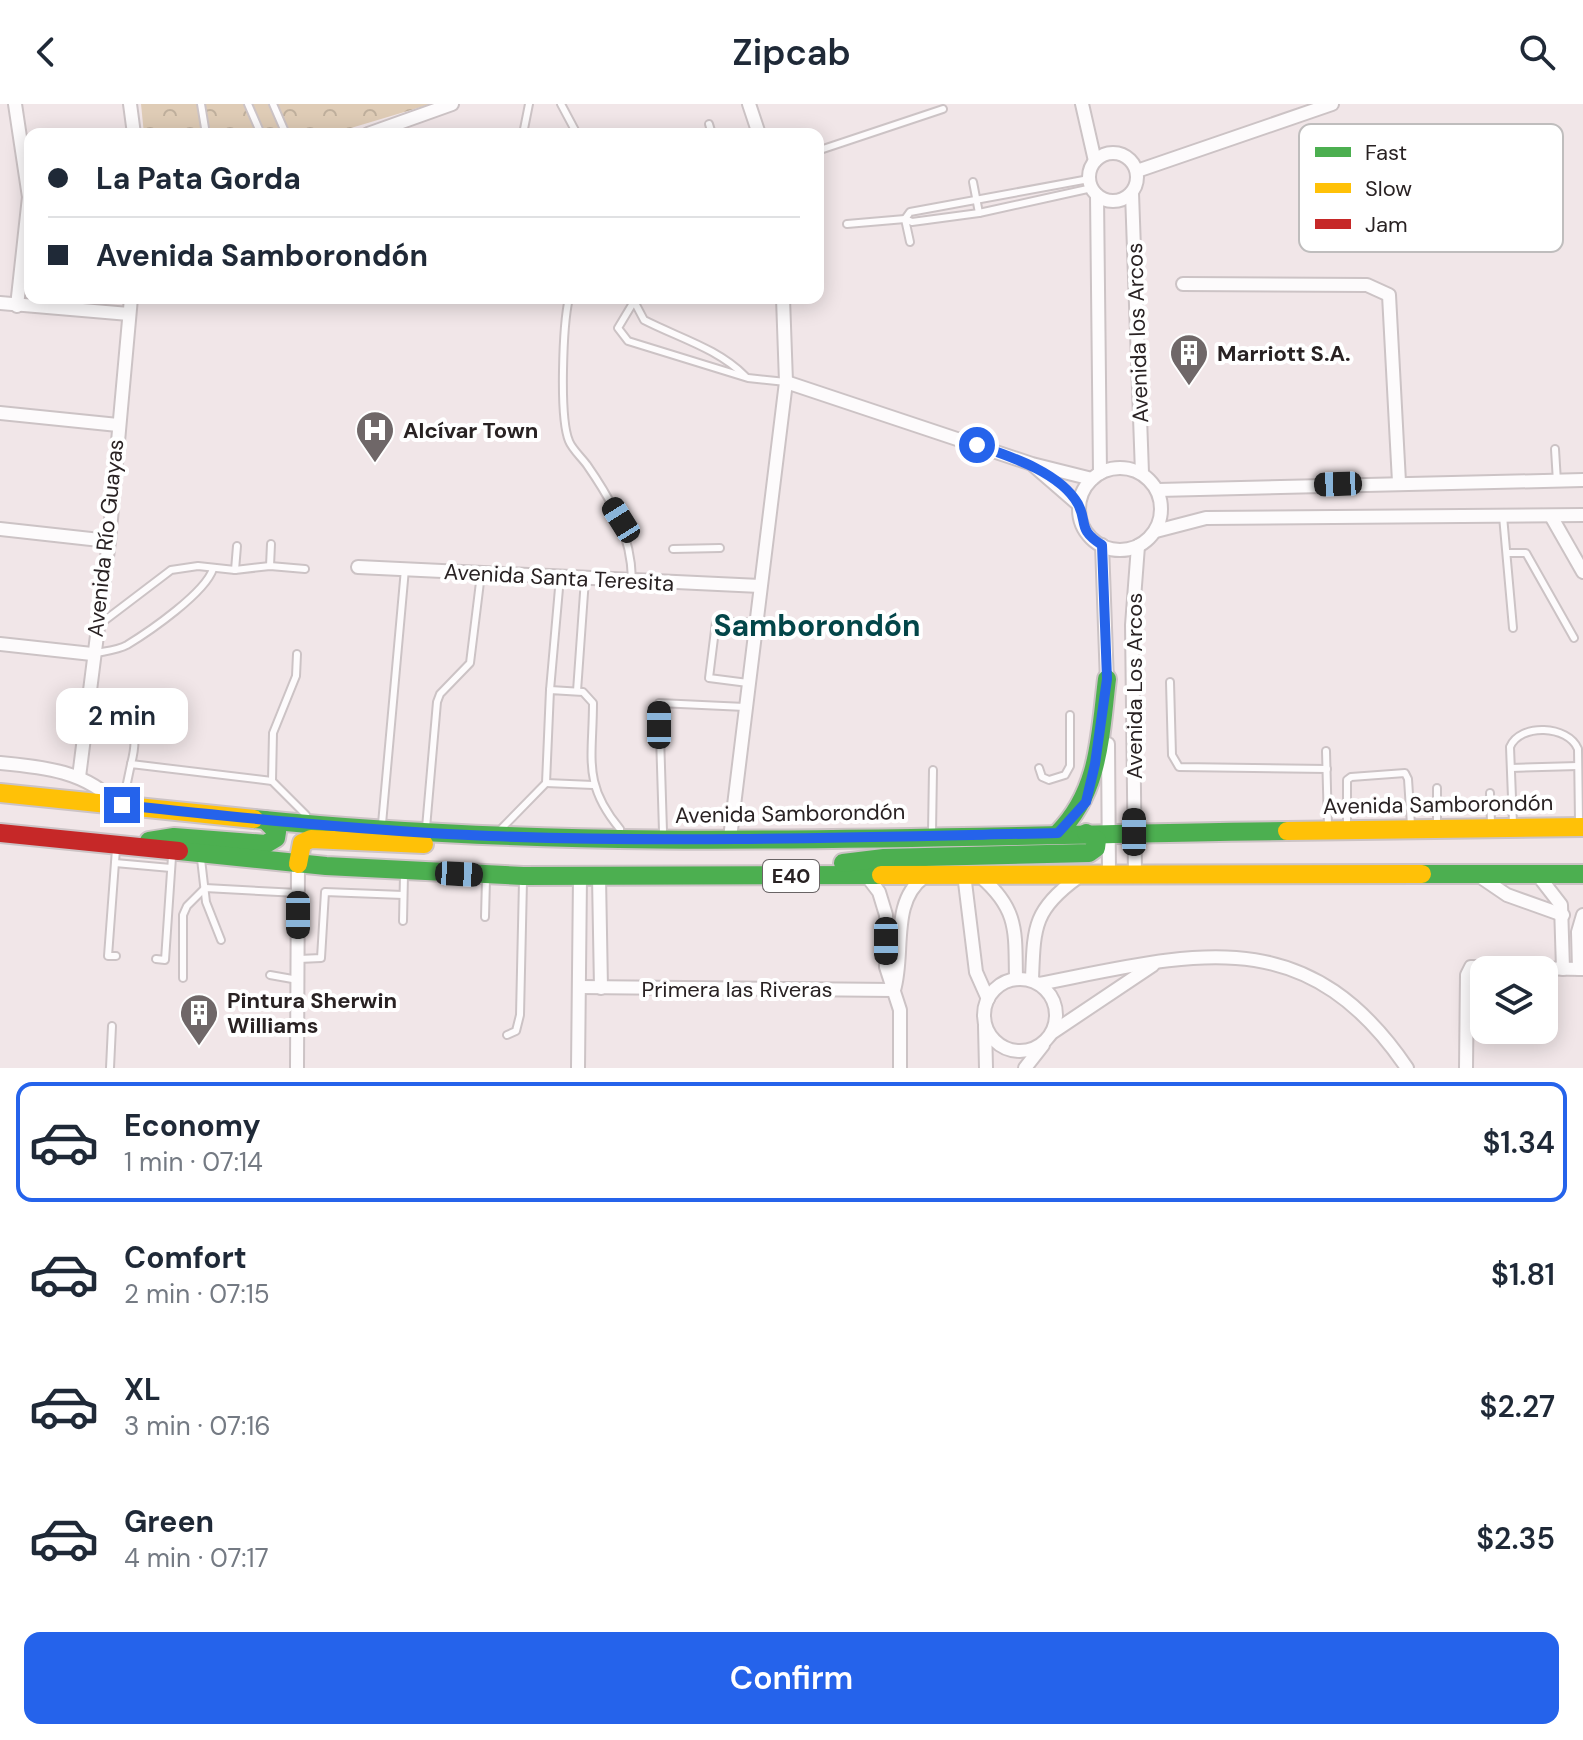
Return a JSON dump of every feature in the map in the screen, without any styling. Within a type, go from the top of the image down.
[{"type":"highway","points":[[1058,833],[1079,813],[1090,792],[1107,679]]},
{"type":"highway","name":"Avenida Samborondón","points":[[0,793],[265,820],[489,836],[663,839],[1581,827]]},
{"type":"highway","points":[[115,854],[174,837],[266,844],[276,838],[277,832],[265,820]]},
{"type":"highway","name":"E40","points":[[0,833],[115,854],[172,860],[200,855],[404,871],[523,876],[1583,874]]},
{"type":"highway","points":[[731,877],[884,858],[1089,853],[1096,848],[1097,840],[1086,833]]},
{"type":"highway","points":[[298,864],[302,843],[311,839],[414,846],[489,836]]},
{"type":"street","points":[[15,104],[24,164]]},
{"type":"street","points":[[130,104],[133,128]]},
{"type":"street","points":[[385,128],[452,104]]},
{"type":"street","points":[[749,104],[757,128]]},
{"type":"street","points":[[1082,104],[1095,161],[1093,187],[1115,201],[1132,193],[1137,171],[1127,157],[1110,153],[1095,161]]},
{"type":"street","points":[[1137,171],[1312,107],[1332,104]]},
{"type":"street","name":"Avenida los Arcos","points":[[1093,187],[1096,476]]},
{"type":"street","name":"Avenida los Arcos","points":[[1132,193],[1142,473]]},
{"type":"street","points":[[17,306],[24,242]]},
{"type":"street","points":[[1183,284],[1367,285],[1389,295],[1399,482]]},
{"type":"street","points":[[0,303],[129,314]]},
{"type":"street","name":"Avenida Río Guayas","points":[[79,777],[92,654],[109,541],[130,304]]},
{"type":"street","points":[[730,838],[786,382],[783,304]]},
{"type":"street","points":[[786,382],[1032,464],[1096,476],[1121,467],[1142,473],[1158,490],[1162,503],[1156,531]]},
{"type":"street","points":[[0,413],[118,425]]},
{"type":"street","points":[[1032,464],[1079,505]]},
{"type":"street","points":[[1096,476],[1079,505],[1082,525],[1102,545],[1120,551],[1138,546],[1156,531],[1206,518],[1583,515]]},
{"type":"street","points":[[1158,490],[1583,480]]},
{"type":"street","points":[[1551,516],[1583,572]]},
{"type":"street","points":[[0,529],[109,541]]},
{"type":"street","name":"Avenida Los Arcos","points":[[1102,545],[1107,625],[1109,874]]},
{"type":"street","name":"Avenida Los Arcos","points":[[1135,874],[1132,625],[1138,546]]},
{"type":"street","name":"Avenida Santa Teresita","points":[[358,567],[585,578],[717,578],[760,586]]},
{"type":"street","points":[[1107,625],[1132,625]]},
{"type":"street","points":[[0,644],[92,654]]},
{"type":"street","points":[[0,763],[39,767],[79,777],[103,789],[120,805]]},
{"type":"street","points":[[297,1068],[298,864]]},
{"type":"street","points":[[1025,1068],[1049,1037],[1055,1005],[1035,981],[1035,927],[1043,907],[1082,874]]},
{"type":"street","points":[[1476,874],[1507,895],[1563,915]]},
{"type":"street","points":[[1537,874],[1552,890],[1563,915],[1563,969]]},
{"type":"street","points":[[866,875],[883,901],[886,967],[900,1010],[900,1068]]},
{"type":"street","points":[[894,990],[901,967],[905,901],[927,875]]},
{"type":"street","points":[[971,875],[1008,905],[1014,923],[1016,979]]},
{"type":"street","points":[[971,875],[976,972],[988,999],[986,1068]]},
{"type":"street","points":[[578,1068],[580,877]]},
{"type":"street","points":[[599,877],[601,988]]},
{"type":"street","points":[[1466,1068],[1467,975],[1471,967],[1581,969],[1578,934],[1583,915]]},
{"type":"street","points":[[988,999],[1002,984],[1016,979],[1035,981],[1159,960],[1214,956],[1265,959],[1328,985],[1384,1034],[1407,1068]]},
{"type":"street","points":[[985,1023],[993,1040],[1009,1050],[1028,1051],[1159,960]]},
{"type":"street","name":"Primera las Riveras","points":[[579,987],[894,990]]},
{"type":"lane","points":[[201,104],[205,128]]},
{"type":"lane","points":[[248,104],[258,128]]},
{"type":"lane","points":[[273,104],[283,128]]},
{"type":"lane","points":[[524,128],[529,104]]},
{"type":"lane","points":[[561,104],[574,128]]},
{"type":"lane","points":[[824,149],[943,109]]},
{"type":"lane","points":[[709,124],[710,128]]},
{"type":"lane","points":[[973,182],[979,213]]},
{"type":"lane","points":[[910,242],[905,219],[910,212],[1009,194],[1093,187]]},
{"type":"lane","points":[[847,224],[905,219],[912,222],[979,213],[1093,187]]},
{"type":"lane","points":[[1009,194],[1012,206]]},
{"type":"lane","points":[[568,304],[565,338],[568,440],[621,520],[632,556],[632,579]]},
{"type":"lane","points":[[633,304],[618,328],[628,341],[748,378],[786,382]]},
{"type":"lane","points":[[638,304],[644,320],[681,334],[730,361],[748,378]]},
{"type":"lane","points":[[1555,449],[1557,482]]},
{"type":"lane","points":[[1503,516],[1513,628]]},
{"type":"lane","points":[[270,566],[271,544]]},
{"type":"lane","points":[[235,570],[237,546]]},
{"type":"lane","points":[[673,549],[720,548]]},
{"type":"lane","points":[[1507,553],[1526,553],[1574,638]]},
{"type":"lane","points":[[96,626],[171,570],[198,566],[235,570],[270,566],[305,569]]},
{"type":"lane","points":[[92,654],[124,646],[133,640],[203,586],[213,569]]},
{"type":"lane","points":[[381,828],[405,569]]},
{"type":"lane","points":[[426,832],[437,702],[440,694],[470,663],[481,574]]},
{"type":"lane","points":[[489,836],[546,783],[560,577]]},
{"type":"lane","points":[[577,691],[585,578]]},
{"type":"lane","points":[[749,683],[709,678],[716,622],[756,622]]},
{"type":"lane","points":[[272,781],[273,733],[296,676],[297,654]]},
{"type":"lane","points":[[1170,682],[1172,755],[1179,767],[1327,769]]},
{"type":"lane","points":[[550,690],[577,691],[589,696],[593,703],[593,785],[603,809],[627,838]]},
{"type":"lane","points":[[87,703],[126,715],[135,736],[120,805]]},
{"type":"lane","points":[[663,839],[659,703],[745,707]]},
{"type":"lane","points":[[1039,768],[1042,777],[1049,780],[1065,775],[1070,766],[1070,715]]},
{"type":"lane","points":[[1513,827],[1510,747],[1513,739],[1523,733],[1549,732],[1562,732],[1574,740],[1581,827]]},
{"type":"lane","points":[[1326,751],[1328,829]]},
{"type":"lane","points":[[131,764],[272,781],[314,823]]},
{"type":"lane","points":[[1511,768],[1578,766]]},
{"type":"lane","points":[[932,836],[933,770]]},
{"type":"lane","points":[[1348,829],[1347,780],[1351,777],[1405,773],[1411,829]]},
{"type":"lane","points":[[546,783],[593,785]]},
{"type":"lane","points":[[1437,788],[1437,828]]},
{"type":"lane","points":[[1490,793],[1492,827]]},
{"type":"lane","points":[[115,854],[108,956],[116,956]]},
{"type":"lane","points":[[200,855],[206,902],[221,940]]},
{"type":"lane","points":[[156,959],[165,960],[172,860]]},
{"type":"lane","points":[[403,921],[404,871]]},
{"type":"lane","points":[[485,917],[486,875]]},
{"type":"lane","points":[[507,1035],[516,1031],[520,1015],[523,876]]},
{"type":"lane","points":[[183,978],[183,915],[187,906],[205,888],[298,893]]},
{"type":"lane","points":[[298,959],[321,958],[321,899],[325,892],[403,895]]},
{"type":"lane","points":[[270,975],[298,980]]},
{"type":"lane","points":[[110,1068],[112,1026]]},
{"type":"green space","points":[[141,104],[431,104],[351,128],[143,128]]},
{"type":"traffic: fast","points":[[1058,833],[1072,817],[1090,781],[1096,761],[1107,679]]},
{"type":"traffic: fast","points":[[254,819],[382,830],[640,839],[770,840],[1287,831]]},
{"type":"traffic: fast","points":[[149,841],[174,837],[266,844],[276,838],[277,832],[265,820]]},
{"type":"traffic: fast","points":[[843,863],[884,858],[1089,853],[1096,848],[1097,840],[1086,833]]},
{"type":"traffic: fast","points":[[179,851],[326,866],[523,876],[881,875]]},
{"type":"traffic: fast","points":[[1422,874],[1583,874]]},
{"type":"traffic: slow","points":[[0,793],[254,819]]},
{"type":"traffic: slow","points":[[1287,831],[1583,827]]},
{"type":"traffic: slow","points":[[298,864],[302,843],[311,839],[424,844]]},
{"type":"traffic: slow","points":[[881,875],[1422,874]]},
{"type":"traffic: jam","points":[[0,833],[179,851]]},
{"type":"place","name":"Marriott S.A.","points":[[1189,387]]},
{"type":"place","name":"Alcívar Town","points":[[375,464]]},
{"type":"place","name":"Pintura Sherwin Williams","points":[[199,1047]]},
{"type":"district","name":"Samborondón","points":[[817,626]]},
{"type":"route","points":[[122,805],[265,820],[494,836],[663,839],[1058,833],[1086,802],[1095,764],[1107,679],[1102,545],[1082,525],[1079,505],[1032,464],[977,445]]}]
